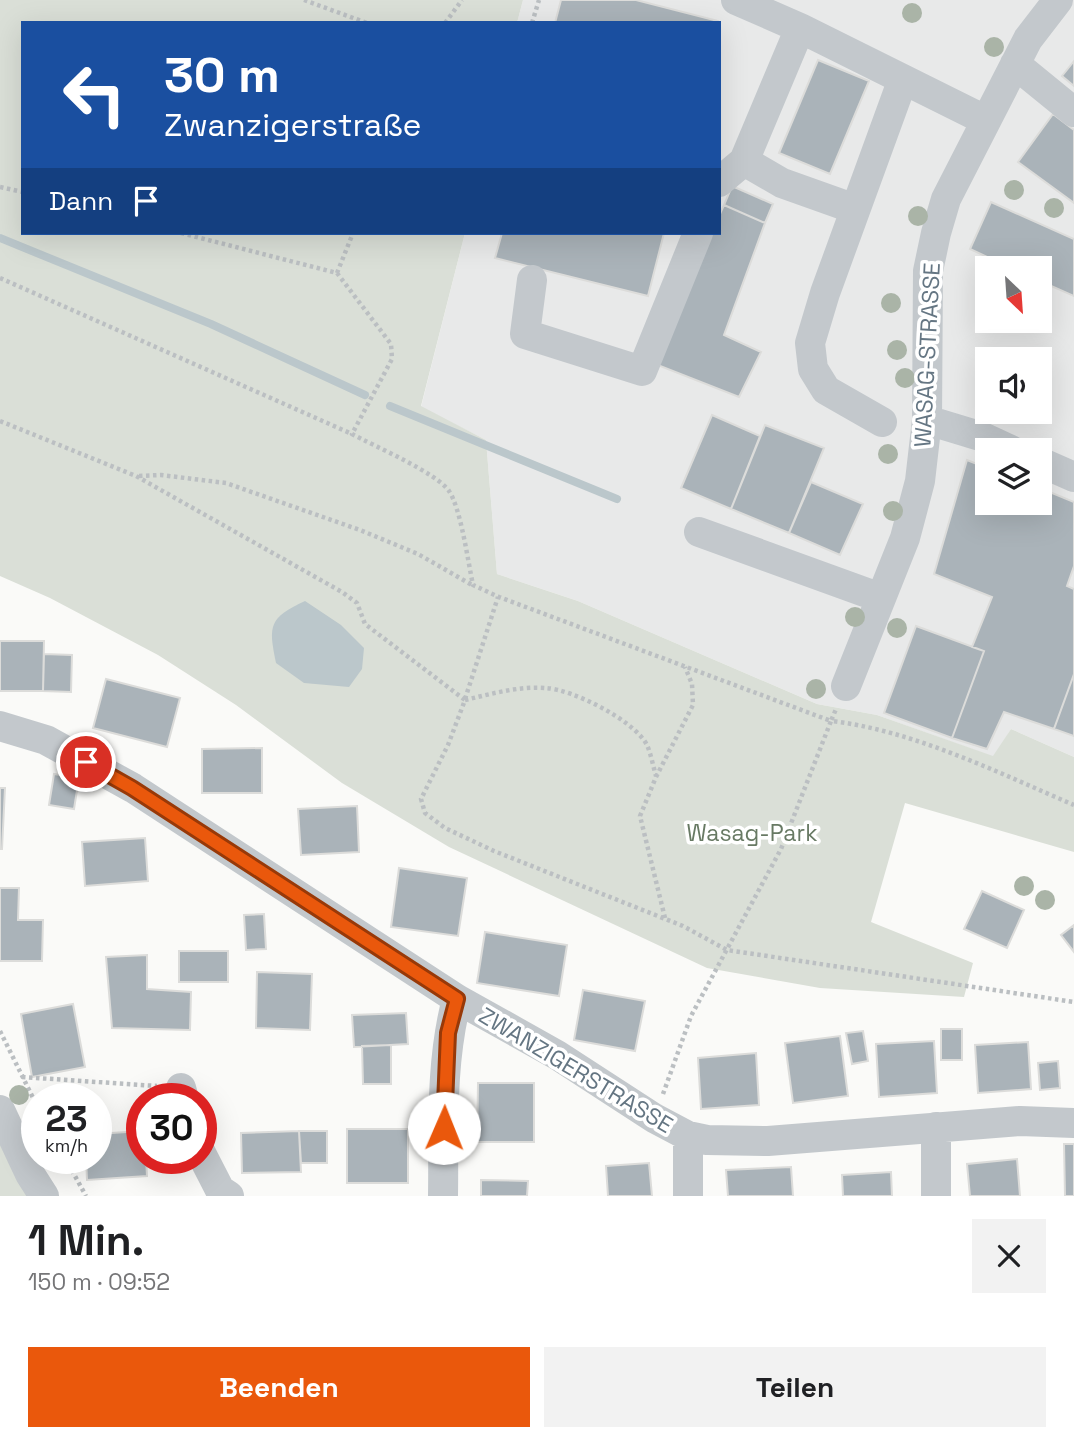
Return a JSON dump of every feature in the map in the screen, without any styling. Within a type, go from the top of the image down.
[{"type":"street","points":[[736,0],[800,27],[985,120]]},
{"type":"street","name":"WASAG-STRASSE","points":[[846,686],[905,538],[920,481],[927,420],[928,271],[946,199],[1015,64],[1040,21],[1058,0]]},
{"type":"street","points":[[721,180],[744,161],[800,27]]},
{"type":"street","points":[[1015,64],[1074,112]]},
{"type":"street","points":[[882,422],[826,390],[813,369],[810,343],[903,79]]},
{"type":"street","points":[[744,161],[782,183],[855,209]]},
{"type":"street","points":[[532,280],[526,334],[642,371],[697,235]]},
{"type":"street","points":[[927,420],[985,438]]},
{"type":"street","points":[[1052,467],[1074,477]]},
{"type":"street","points":[[699,532],[881,598]]},
{"type":"street","name":"ZWANZIGERSTRASSE","points":[[0,726],[46,740],[132,788],[457,999],[556,1055],[654,1118],[688,1136],[707,1140],[768,1141],[1020,1121],[1074,1123]]},
{"type":"street","points":[[443,1196],[444,1082],[448,1033],[457,999]]},
{"type":"street","points":[[0,1110],[30,1174],[44,1196]]},
{"type":"street","points":[[936,1128],[936,1196]]},
{"type":"street","points":[[688,1136],[688,1196]]},
{"type":"street","points":[[212,1174],[220,1190],[229,1196]]},
{"type":"path","points":[[304,0],[362,21]]},
{"type":"path","points":[[446,21],[462,0]]},
{"type":"path","points":[[533,21],[540,0]]},
{"type":"path","points":[[0,187],[21,192]]},
{"type":"path","points":[[189,235],[337,273],[391,344],[392,359],[352,435]]},
{"type":"path","points":[[337,273],[352,235]]},
{"type":"path","points":[[0,278],[352,435],[438,480],[450,492],[456,508],[473,585]]},
{"type":"path","points":[[0,421],[136,476],[341,592],[357,603],[365,624],[465,700],[528,688],[548,687],[595,703],[623,720],[646,743],[656,777]]},
{"type":"path","points":[[136,476],[200,478],[249,491],[360,530],[418,554],[499,597],[831,721],[859,724],[905,738],[1074,805]]},
{"type":"path","points":[[499,597],[448,745],[421,799],[425,813],[445,828],[494,851],[683,926],[727,950],[1074,1002]]},
{"type":"path","points":[[665,919],[640,816],[656,777],[693,705],[692,684],[685,667]]},
{"type":"path","points":[[654,1118],[691,1016],[781,849],[846,686]]},
{"type":"path","points":[[0,1031],[25,1083]]},
{"type":"path","points":[[22,1077],[126,1087]]},
{"type":"path","points":[[74,1174],[86,1196]]},
{"type":"shaded area","points":[[523,0],[1074,0],[1074,757],[1011,729],[994,757],[877,715],[817,704],[578,601],[497,574],[486,440],[421,407],[464,235],[721,235],[721,21],[518,21]]},
{"type":"shaded area","points":[[305,601],[341,625],[364,648],[362,669],[349,687],[304,683],[276,663],[272,640],[274,624],[284,613]]},
{"type":"green space","name":"Wasag-Park","points":[[0,0],[523,0],[518,21],[21,21],[21,235],[464,235],[421,406],[486,440],[497,574],[578,601],[817,704],[877,715],[993,756],[1011,729],[1074,757],[1074,852],[905,803],[871,922],[973,963],[964,997],[820,988],[707,968],[449,847],[342,783],[236,705],[158,655],[50,598],[0,576]]},
{"type":"green space","points":[[0,1143],[31,1196],[0,1196]]},
{"type":"building","points":[[561,0],[636,0],[718,21],[556,21]]},
{"type":"building","points":[[818,60],[869,81],[830,174],[779,153]]},
{"type":"building","points":[[1074,61],[1074,86],[1062,76]]},
{"type":"building","points":[[1053,114],[1074,130],[1074,203],[1018,162]]},
{"type":"building","points":[[732,186],[773,204],[765,223],[724,205]]},
{"type":"building","points":[[991,202],[1074,239],[1074,296],[1052,286],[1052,256],[985,256],[970,249]]},
{"type":"building","points":[[724,205],[765,223],[724,335],[761,352],[739,397],[655,364],[711,235],[721,235],[721,212]]},
{"type":"building","points":[[501,235],[663,235],[648,296],[495,258]]},
{"type":"building","points":[[712,415],[760,436],[731,509],[681,488]]},
{"type":"building","points":[[765,425],[824,448],[789,533],[731,509]]},
{"type":"building","points":[[967,460],[975,463],[975,515],[1052,515],[1052,493],[1074,502],[1074,566],[1067,586],[1074,589],[1074,674],[1054,729],[1004,712],[987,749],[952,738],[984,651],[972,647],[992,597],[934,574]]},
{"type":"building","points":[[811,482],[863,504],[840,555],[789,533]]},
{"type":"building","points":[[916,626],[984,651],[952,738],[884,713]]},
{"type":"building","points":[[0,641],[44,641],[43,691],[0,691]]},
{"type":"building","points":[[44,654],[72,655],[71,692],[43,691]]},
{"type":"building","points":[[1074,674],[1074,736],[1054,729]]},
{"type":"building","points":[[106,679],[180,698],[167,747],[93,728]]},
{"type":"building","points":[[262,748],[262,793],[202,793],[202,749]]},
{"type":"building","points":[[54,774],[79,778],[74,809],[49,805]]},
{"type":"building","points":[[0,788],[5,788],[2,849],[0,849]]},
{"type":"building","points":[[357,806],[359,852],[301,855],[298,809]]},
{"type":"building","points":[[145,838],[148,881],[85,886],[82,842]]},
{"type":"building","points":[[399,868],[467,878],[458,936],[391,927]]},
{"type":"building","points":[[0,888],[19,888],[18,920],[43,920],[42,961],[0,961]]},
{"type":"building","points":[[982,891],[1024,910],[1007,948],[964,929]]},
{"type":"building","points":[[264,914],[266,949],[246,950],[244,915]]},
{"type":"building","points":[[1074,925],[1074,952],[1061,935]]},
{"type":"building","points":[[485,932],[567,945],[559,996],[477,983]]},
{"type":"building","points":[[179,951],[228,951],[228,982],[179,982]]},
{"type":"building","points":[[147,955],[147,989],[191,992],[190,1030],[112,1028],[106,957]]},
{"type":"building","points":[[257,972],[312,974],[310,1030],[256,1028]]},
{"type":"building","points":[[583,990],[645,1001],[635,1051],[574,1040]]},
{"type":"building","points":[[73,1004],[85,1067],[32,1077],[21,1014]]},
{"type":"building","points":[[406,1013],[408,1044],[354,1047],[352,1015]]},
{"type":"building","points":[[941,1029],[962,1029],[962,1060],[941,1060]]},
{"type":"building","points":[[863,1031],[868,1061],[852,1064],[846,1033]]},
{"type":"building","points":[[840,1036],[848,1096],[793,1103],[785,1043]]},
{"type":"building","points":[[934,1041],[937,1093],[879,1097],[876,1044]]},
{"type":"building","points":[[1028,1042],[1031,1089],[978,1093],[975,1045]]},
{"type":"building","points":[[391,1045],[391,1084],[363,1084],[362,1046]]},
{"type":"building","points":[[756,1053],[759,1105],[701,1109],[698,1058]]},
{"type":"building","points":[[1058,1061],[1060,1088],[1040,1090],[1038,1063]]},
{"type":"building","points":[[478,1083],[534,1083],[534,1142],[477,1142]]},
{"type":"building","points":[[347,1129],[408,1129],[408,1183],[347,1183]]},
{"type":"building","points":[[299,1131],[301,1172],[242,1173],[241,1133]]},
{"type":"building","points":[[299,1131],[327,1131],[327,1163],[301,1163]]},
{"type":"building","points":[[126,1132],[126,1174],[147,1176],[87,1180],[87,1174],[112,1174],[112,1133]]},
{"type":"building","points":[[1064,1144],[1074,1144],[1074,1196],[1065,1196]]},
{"type":"building","points":[[1017,1159],[1020,1196],[970,1196],[967,1164]]},
{"type":"building","points":[[649,1163],[652,1196],[608,1196],[606,1166]]},
{"type":"building","points":[[791,1167],[793,1196],[728,1196],[726,1170]]},
{"type":"building","points":[[891,1172],[892,1196],[843,1196],[842,1175]]},
{"type":"building","points":[[481,1180],[528,1181],[527,1196],[481,1196]]},
{"type":"waterway","points":[[0,238],[211,324],[365,395]]},
{"type":"waterway","points":[[390,406],[617,499]]},
{"type":"route","points":[[86,762],[132,788],[457,999],[448,1033],[444,1128]]}]
